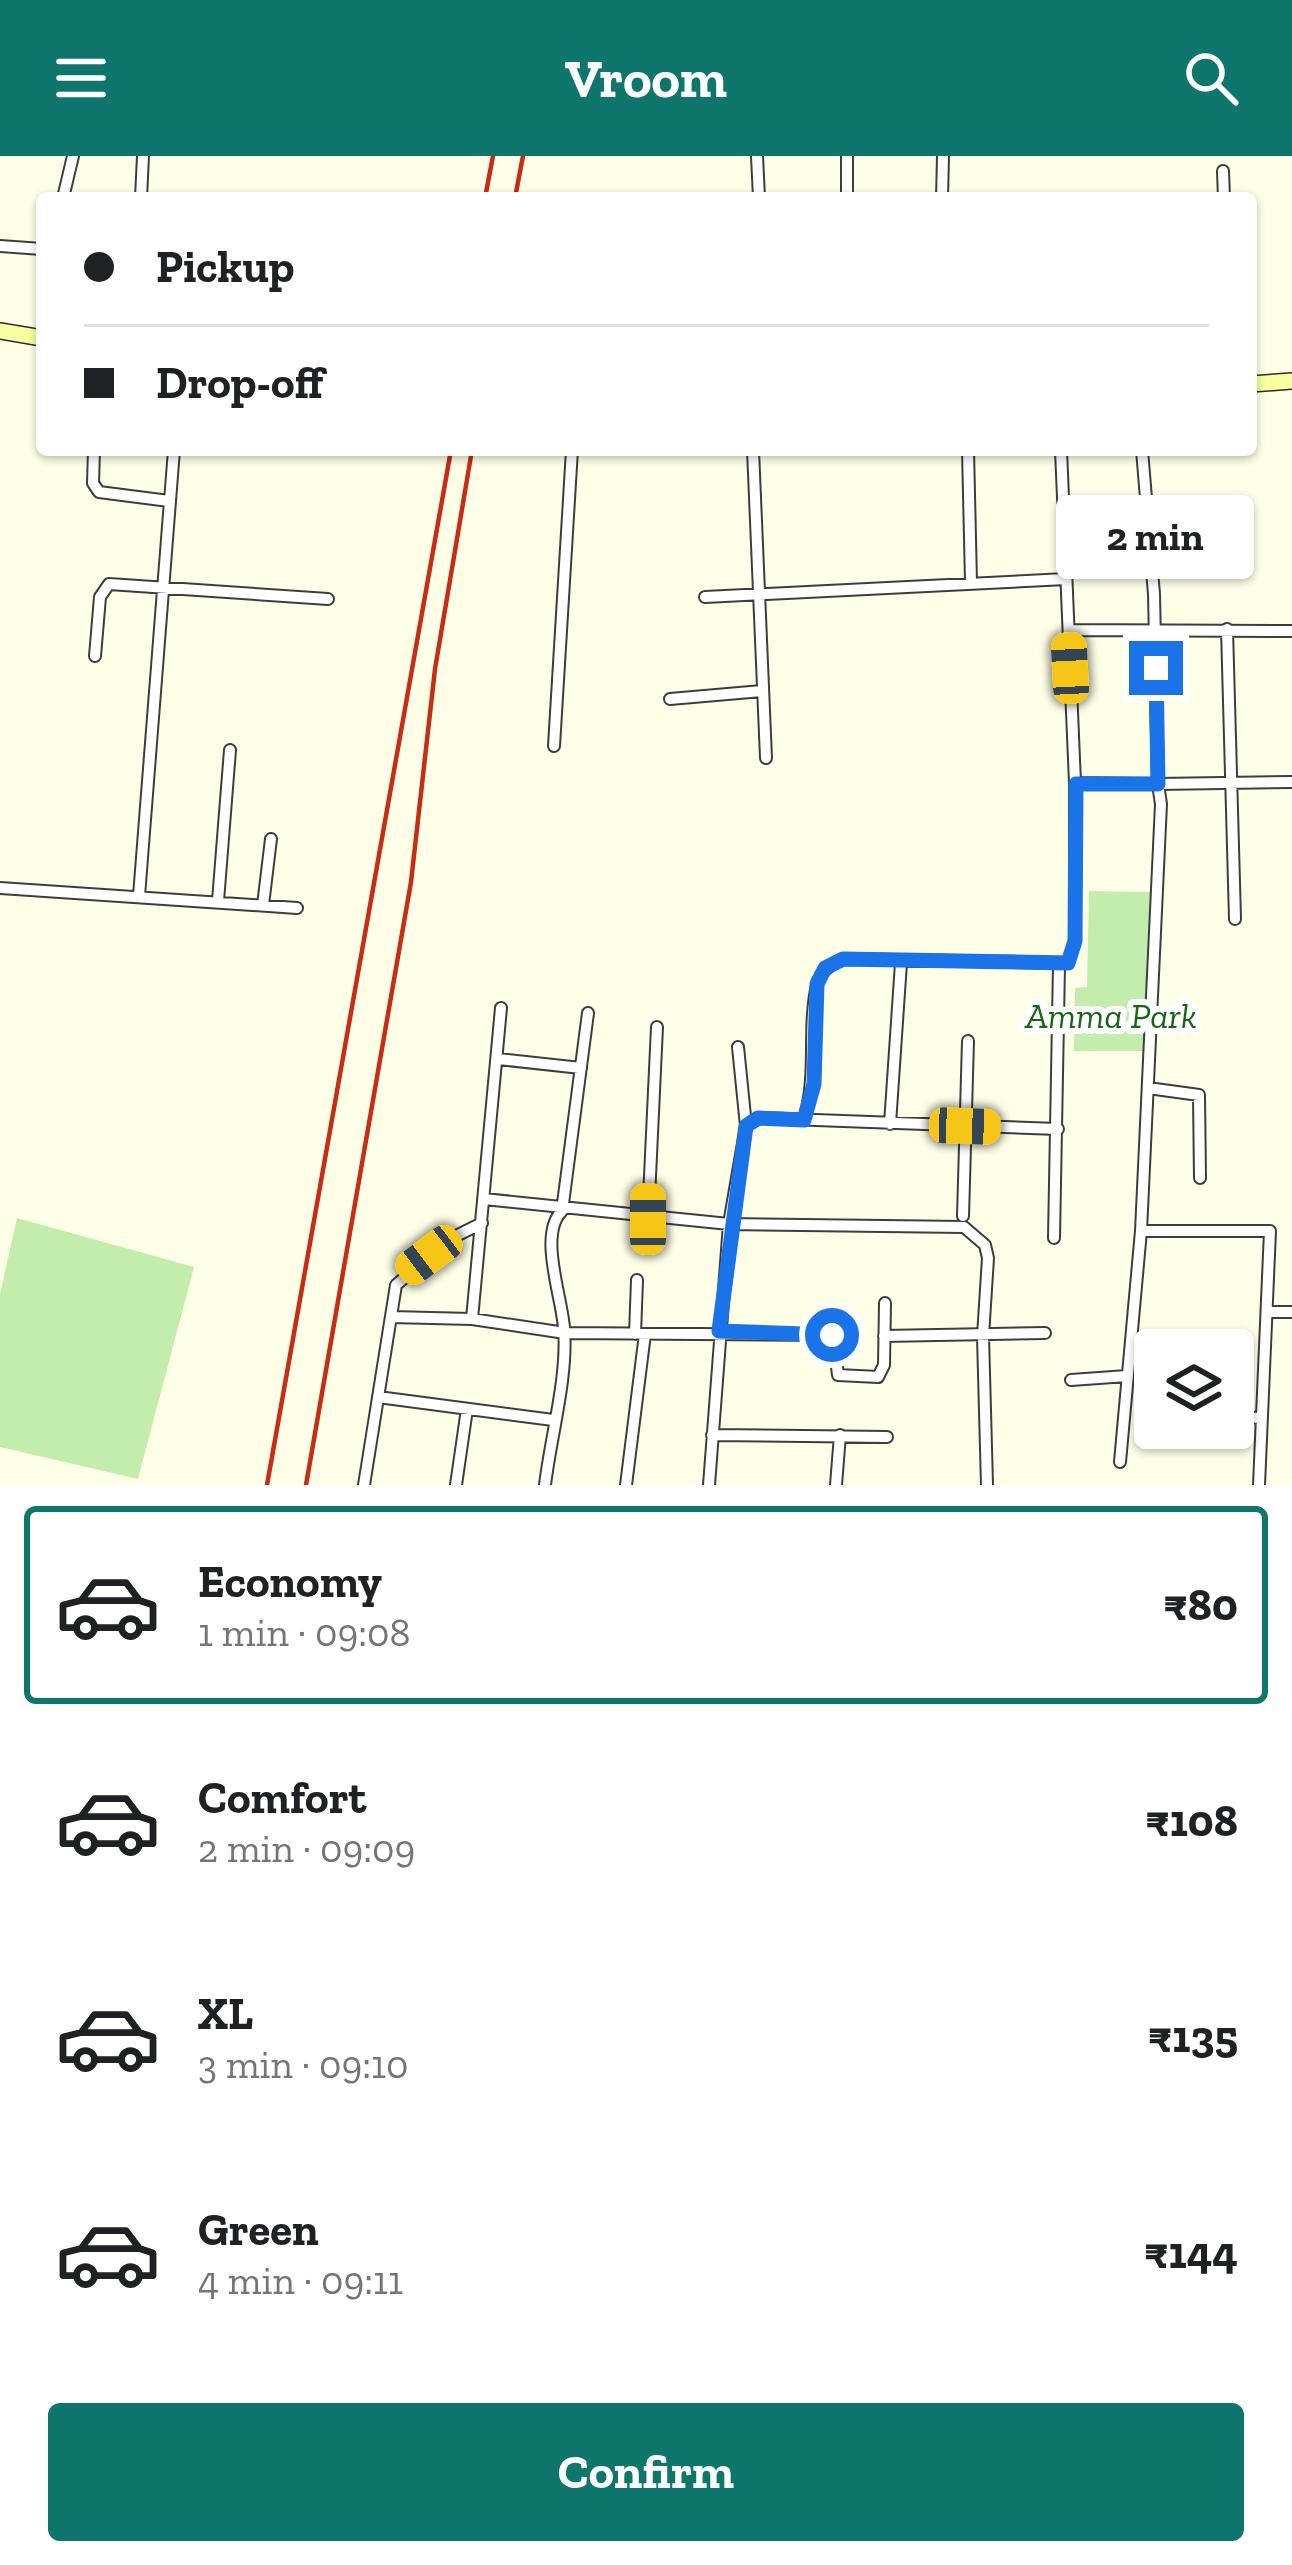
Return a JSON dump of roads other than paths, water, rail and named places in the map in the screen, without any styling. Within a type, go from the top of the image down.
[{"type":"street","points":[[64,192],[73,156]]},
{"type":"street","points":[[140,192],[143,156]]},
{"type":"street","points":[[757,156],[759,192]]},
{"type":"street","points":[[847,156],[847,192]]},
{"type":"street","points":[[942,192],[943,156]]},
{"type":"street","points":[[1223,171],[1224,192]]},
{"type":"street","points":[[0,246],[36,249]]},
{"type":"street","points":[[0,331],[36,337]]},
{"type":"street","points":[[1257,384],[1292,381]]},
{"type":"street","points":[[94,456],[93,483],[99,492],[170,500]]},
{"type":"street","points":[[139,896],[174,456]]},
{"type":"street","points":[[554,746],[572,456]]},
{"type":"street","points":[[753,456],[766,758]]},
{"type":"street","points":[[968,456],[971,582]]},
{"type":"street","points":[[804,1120],[814,1084],[817,984],[825,968],[843,959],[1068,963],[1075,941],[1076,784],[1061,456]]},
{"type":"street","points":[[1120,1462],[1141,1231],[1158,784],[1155,629],[1142,456]]},
{"type":"street","points":[[1064,524],[1148,523]]},
{"type":"street","points":[[705,597],[1066,579]]},
{"type":"street","points":[[95,656],[103,587],[162,586],[328,599]]},
{"type":"street","points":[[1227,628],[1235,919]]},
{"type":"street","points":[[1069,630],[1292,631]]},
{"type":"street","points":[[670,699],[762,691]]},
{"type":"street","points":[[218,901],[230,750]]},
{"type":"street","points":[[1076,784],[1292,782]]},
{"type":"street","points":[[263,905],[271,839]]},
{"type":"street","points":[[0,889],[297,908]]},
{"type":"street","points":[[890,1124],[902,963]]},
{"type":"street","points":[[1054,1238],[1059,965]]},
{"type":"street","points":[[472,1318],[501,1008]]},
{"type":"street","points":[[544,1485],[565,1333],[552,1237],[554,1218],[562,1211],[588,1013]]},
{"type":"street","points":[[648,1219],[657,1027]]},
{"type":"street","points":[[963,1216],[968,1041]]},
{"type":"street","points":[[709,1485],[729,1225],[746,1126],[738,1047]]},
{"type":"street","points":[[497,1059],[581,1068]]},
{"type":"street","points":[[1148,1088],[1199,1095],[1200,1178]]},
{"type":"street","points":[[746,1126],[758,1118],[1058,1129]]},
{"type":"street","points":[[484,1199],[562,1211],[729,1225],[958,1225],[987,1250],[983,1336],[987,1485]]},
{"type":"street","points":[[364,1485],[396,1285],[409,1270],[482,1223]]},
{"type":"street","points":[[1141,1231],[1270,1231],[1259,1485]]},
{"type":"street","points":[[626,1485],[640,1334],[637,1280]]},
{"type":"street","points":[[391,1317],[472,1318],[565,1333],[832,1335],[838,1375],[878,1377],[884,1365],[885,1303]]},
{"type":"street","points":[[1267,1312],[1292,1312]]},
{"type":"street","points":[[884,1336],[1045,1334]]},
{"type":"street","points":[[1071,1380],[1127,1376]]},
{"type":"street","points":[[378,1397],[553,1420]]},
{"type":"street","points":[[456,1485],[466,1409]]},
{"type":"street","points":[[1254,1418],[1262,1418]]},
{"type":"street","points":[[712,1435],[887,1437]]},
{"type":"street","points":[[836,1485],[840,1435]]},
{"type":"railway","points":[[486,192],[493,156]]},
{"type":"railway","points":[[516,192],[523,156]]},
{"type":"railway","points":[[267,1485],[450,456]]},
{"type":"railway","points":[[306,1485],[411,882],[435,669],[471,456]]},
{"type":"park label","name":"Amma Park","points":[[1111,1015]]}]
